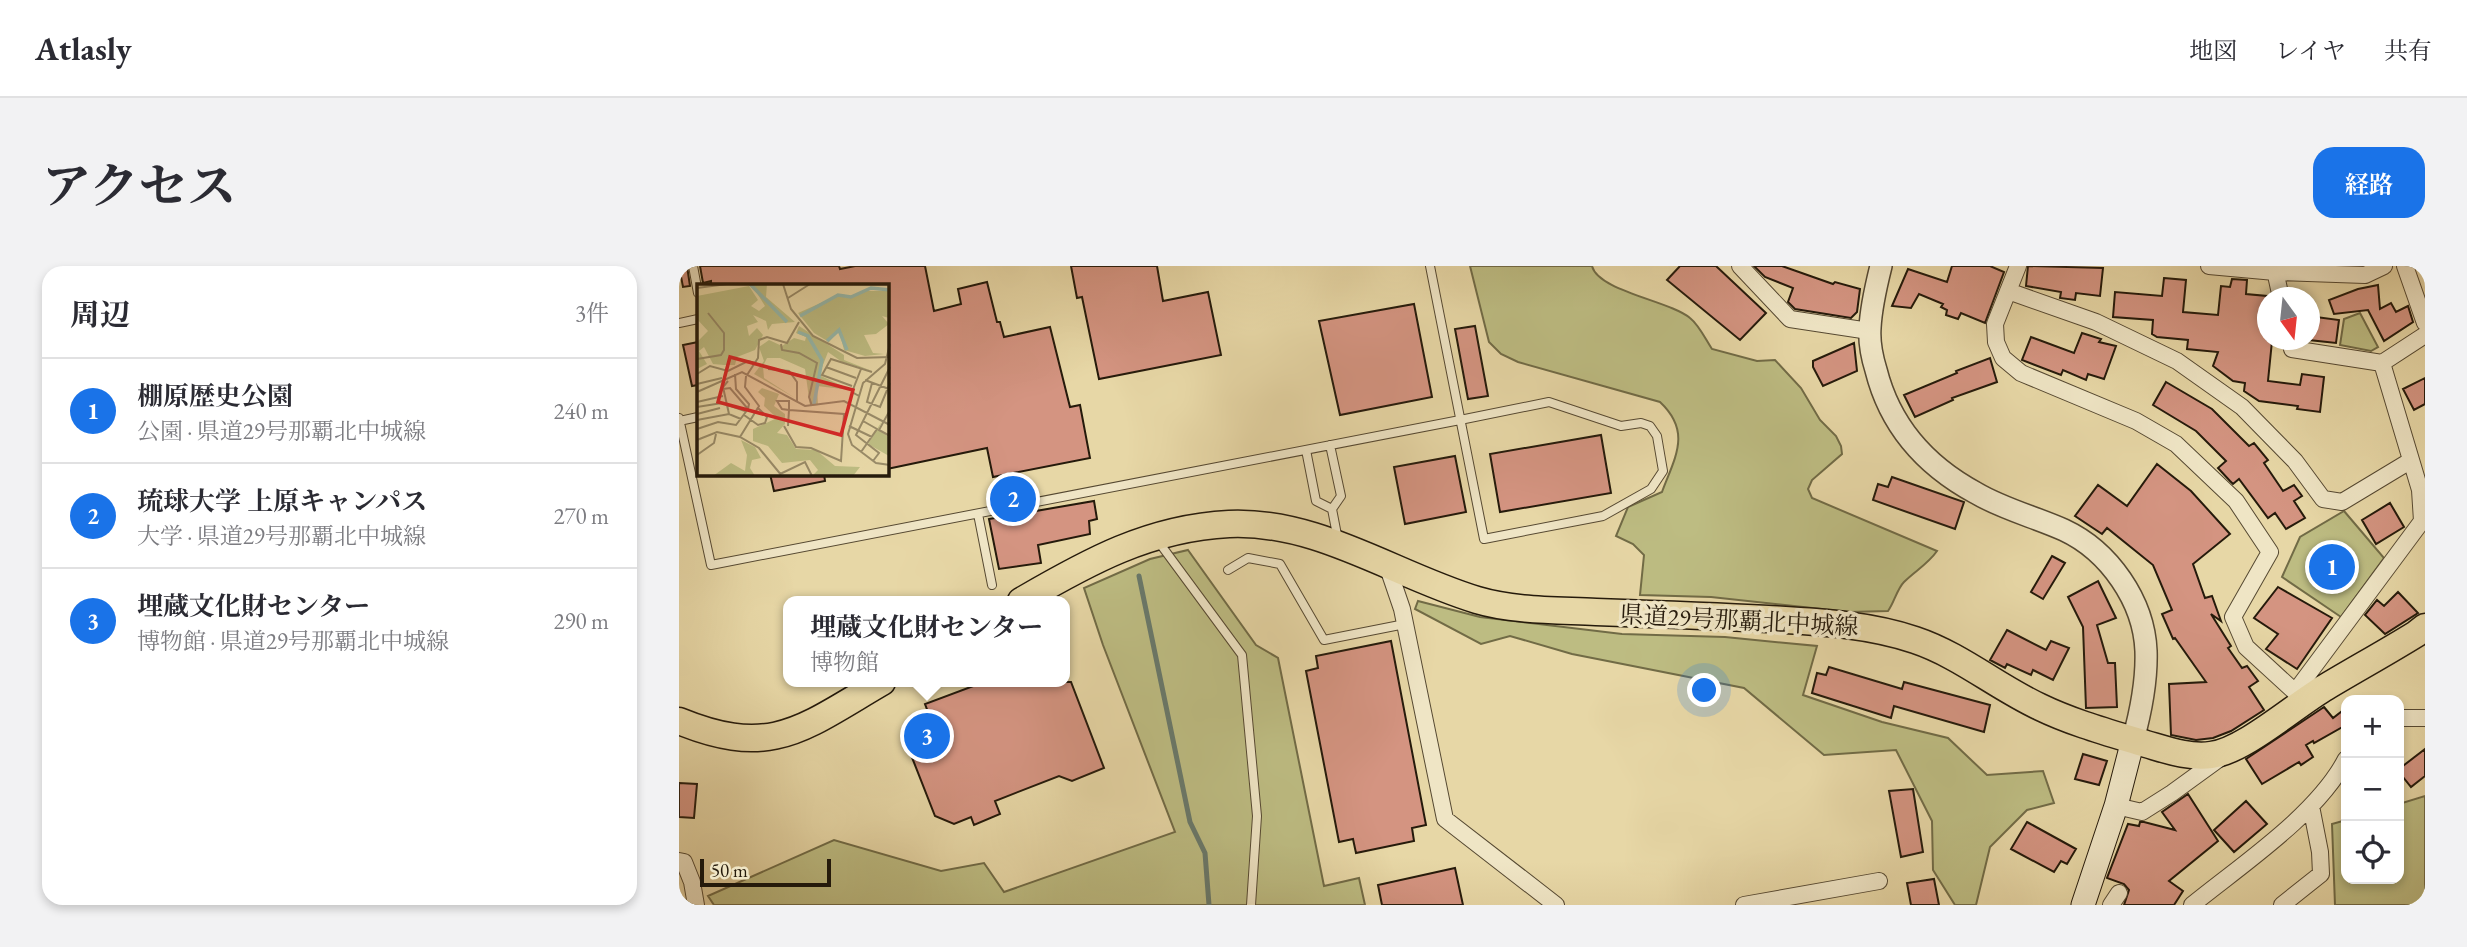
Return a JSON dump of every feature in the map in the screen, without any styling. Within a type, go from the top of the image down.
[{"type":"main road","name":"県道29号那覇北中城線","points":[[1030,596],[1126,545],[1155,536],[1193,527],[1232,524],[1290,529],[1338,544],[1434,585],[1481,601],[1552,610],[1810,621],[1892,632],[1947,653],[1994,683],[2041,708],[2133,740],[2194,757],[2231,751],[2298,697],[2425,627]]},
{"type":"main road","points":[[679,721],[706,732],[732,738],[760,739],[785,735],[873,687]]},
{"type":"main road","points":[[2083,905],[2116,806],[2133,740]]},
{"type":"street","points":[[1740,266],[1790,319],[1869,331]]},
{"type":"street","points":[[1881,266],[1869,331],[1873,359],[1881,389],[1894,418],[1914,446],[1943,473],[1978,494],[2066,531],[2096,550],[2116,571],[2138,614],[2146,650],[2143,696],[2133,740]]},
{"type":"street","points":[[2018,266],[1995,324],[1996,342],[2003,358],[2021,373],[2136,421],[2176,444],[2236,502],[2270,552],[2233,617],[2246,647],[2298,697],[2422,521],[2420,491],[2382,363]]},
{"type":"street","points":[[2209,266],[2365,275],[2384,266]]},
{"type":"street","points":[[2405,266],[2425,323]]},
{"type":"street","points":[[2274,269],[2278,287]]},
{"type":"street","points":[[2008,291],[2096,322],[2177,361],[2242,407],[2295,461],[2323,499],[2342,502],[2410,461]]},
{"type":"street","points":[[2298,350],[2382,363],[2425,335]]},
{"type":"street","points":[[1387,565],[1405,624],[1445,819],[1556,905]]},
{"type":"street","points":[[2404,718],[2425,718]]},
{"type":"street","points":[[2116,806],[2142,812],[2231,751]]},
{"type":"street","points":[[2192,905],[2311,806],[2341,769]]},
{"type":"street","points":[[2282,905],[2321,874],[2320,852],[2311,806]]},
{"type":"street","points":[[679,861],[684,862],[692,882],[696,905]]},
{"type":"street","points":[[1744,905],[1879,881]]},
{"type":"lane","points":[[693,266],[697,288]]},
{"type":"lane","points":[[697,417],[679,420],[711,565],[978,514],[1461,420],[1549,402],[1621,426],[1641,423],[1650,426],[1657,436],[1663,471],[1651,489],[1603,516],[1484,539],[1461,420],[1430,266]]},
{"type":"lane","points":[[679,323],[697,319]]},
{"type":"lane","points":[[1330,445],[1341,496],[1332,509],[1338,544]]},
{"type":"lane","points":[[1306,450],[1316,501],[1332,509]]},
{"type":"lane","points":[[978,514],[992,585]]},
{"type":"lane","points":[[1155,536],[1242,656],[1257,816],[1251,905]]},
{"type":"lane","points":[[1228,570],[1248,558],[1280,564],[1324,640],[1405,624]]},
{"type":"shaded area","points":[[1470,266],[1592,266],[1597,275],[1620,289],[1667,306],[1690,318],[1712,349],[1757,361],[1775,360],[1801,388],[1820,420],[1836,436],[1841,446],[1842,454],[1812,480],[1808,489],[1812,498],[1937,551],[1902,585],[1888,611],[1849,612],[1711,597],[1640,595],[1644,555],[1633,544],[1616,536],[1628,507],[1662,492],[1676,456],[1676,424],[1660,402],[1518,362],[1501,354],[1489,342]]},
{"type":"shaded area","points":[[2360,313],[2378,347],[2371,351],[2340,345],[2344,319]]},
{"type":"shaded area","points":[[2344,511],[2384,558],[2341,617],[2282,577],[2300,537]]},
{"type":"shaded area","points":[[1188,550],[1256,645],[1278,658],[1324,886],[1359,878],[1365,905],[714,905],[708,896],[834,840],[941,871],[984,863],[1004,892],[1175,832],[1103,645],[1084,588],[1150,559]]},
{"type":"shaded area","points":[[1418,601],[1480,617],[1622,634],[1725,637],[1817,646],[1803,695],[1882,722],[1948,738],[1987,775],[2043,771],[2054,803],[2027,810],[1990,847],[1976,905],[1955,905],[1933,870],[1932,821],[1896,750],[1824,755],[1744,688],[1572,654],[1510,636],[1481,644],[1415,609]]},
{"type":"shaded area","points":[[2425,796],[2425,905],[2335,905],[2332,824],[2341,821],[2341,884],[2404,884],[2404,802]]},
{"type":"building","points":[[679,266],[687,266],[690,286],[683,287]]},
{"type":"building","points":[[700,266],[839,266],[840,269],[855,266],[925,266],[934,311],[961,304],[958,289],[987,282],[997,322],[1000,322],[1004,337],[1050,327],[1070,407],[1080,405],[1090,458],[993,477],[987,448],[889,469],[889,284],[703,283]]},
{"type":"building","points":[[1071,266],[1157,266],[1163,301],[1208,292],[1221,355],[1099,379],[1082,297],[1077,298]]},
{"type":"building","points":[[1680,266],[1716,266],[1766,313],[1740,340],[1667,280]]},
{"type":"building","points":[[1754,266],[1782,266],[1833,284],[1835,282],[1860,289],[1857,312],[1851,318],[1795,309],[1788,302],[1793,288],[1765,277]]},
{"type":"building","points":[[1952,266],[1990,266],[2004,272],[1985,323],[1961,313],[1958,319],[1946,315],[1947,310],[1941,307],[1943,304],[1919,294],[1911,308],[1892,306],[1908,269],[1947,282]]},
{"type":"building","points":[[2028,266],[2103,268],[2100,296],[2076,293],[2075,300],[2060,298],[2061,292],[2026,286]]},
{"type":"building","points":[[2164,278],[2186,280],[2183,312],[2218,315],[2221,286],[2230,287],[2232,279],[2247,280],[2246,294],[2257,295],[2257,350],[2271,350],[2268,381],[2300,385],[2302,374],[2324,377],[2320,412],[2259,401],[2244,391],[2245,383],[2233,381],[2213,366],[2218,352],[2187,349],[2188,340],[2157,337],[2152,334],[2153,320],[2113,317],[2115,292],[2162,296]]},
{"type":"building","points":[[2378,285],[2380,309],[2391,303],[2396,312],[2408,306],[2413,322],[2384,341],[2368,310],[2334,314],[2329,300]]},
{"type":"building","points":[[1414,304],[1432,397],[1340,415],[1319,321]]},
{"type":"building","points":[[2320,318],[2339,320],[2336,343],[2320,341]]},
{"type":"building","points":[[1475,326],[1488,396],[1468,399],[1455,329]]},
{"type":"building","points":[[2082,333],[2101,339],[2099,342],[2116,346],[2104,379],[2088,374],[2086,380],[2063,370],[2061,375],[2022,360],[2031,337],[2074,353]]},
{"type":"building","points":[[697,342],[697,385],[692,386],[683,345]]},
{"type":"building","points":[[1854,343],[1857,371],[1823,386],[1813,367],[1813,361]]},
{"type":"building","points":[[1990,358],[1997,382],[1952,398],[1953,400],[1915,417],[1904,395]]},
{"type":"building","points":[[2425,378],[2425,404],[2414,410],[2403,389]]},
{"type":"building","points":[[2166,382],[2212,409],[2249,446],[2254,443],[2268,460],[2264,463],[2283,491],[2294,485],[2302,496],[2294,501],[2305,518],[2286,529],[2275,513],[2268,518],[2239,479],[2233,484],[2218,468],[2226,461],[2196,431],[2153,405]]},
{"type":"building","points":[[1601,435],[1611,493],[1500,512],[1490,454]]},
{"type":"building","points":[[1455,456],[1466,512],[1405,524],[1394,467]]},
{"type":"building","points":[[2157,464],[2191,491],[2230,534],[2193,564],[2205,598],[2212,596],[2221,621],[2211,614],[2231,646],[2228,648],[2242,668],[2247,666],[2258,681],[2249,687],[2264,710],[2231,731],[2213,738],[2196,740],[2171,735],[2169,684],[2206,682],[2175,638],[2173,639],[2162,614],[2172,610],[2153,565],[2107,528],[2102,534],[2075,516],[2098,485],[2127,506]]},
{"type":"building","points":[[770,476],[824,476],[825,481],[774,491]]},
{"type":"building","points":[[1892,477],[1964,502],[1955,529],[1873,500],[1878,484],[1888,487]]},
{"type":"building","points":[[1094,501],[1097,519],[1089,521],[1090,534],[1038,545],[1041,563],[999,569],[989,519]]},
{"type":"building","points":[[2390,503],[2404,527],[2376,544],[2362,520]]},
{"type":"building","points":[[2052,556],[2065,563],[2043,599],[2031,592]]},
{"type":"building","points":[[2098,581],[2116,618],[2097,625],[2108,663],[2115,663],[2117,707],[2086,708],[2083,627],[2068,597]]},
{"type":"building","points":[[2278,587],[2332,618],[2297,669],[2266,649],[2278,634],[2254,618]]},
{"type":"building","points":[[2398,592],[2418,613],[2385,634],[2365,615],[2377,600],[2384,606]]},
{"type":"building","points":[[2007,630],[2046,650],[2051,641],[2069,648],[2053,680],[2033,670],[2031,675],[2007,664],[2005,668],[1990,660]]},
{"type":"building","points":[[1391,641],[1426,825],[1412,828],[1414,841],[1356,853],[1353,839],[1339,842],[1306,671],[1318,668],[1316,656]]},
{"type":"building","points":[[1829,667],[1902,689],[1904,682],[1990,705],[1984,732],[1894,706],[1891,718],[1812,693],[1817,673],[1826,675]]},
{"type":"building","points":[[1071,682],[1104,768],[1072,781],[1059,776],[995,801],[1000,814],[974,825],[971,817],[954,824],[935,816],[902,732],[931,720],[925,704],[971,687],[1070,687]]},
{"type":"building","points":[[2324,707],[2333,718],[2341,712],[2341,728],[2306,745],[2313,757],[2301,765],[2299,762],[2262,784],[2246,759]]},
{"type":"building","points":[[2425,749],[2425,776],[2411,787],[2404,778],[2404,765]]},
{"type":"building","points":[[2083,754],[2107,761],[2099,785],[2075,779]]},
{"type":"building","points":[[679,783],[697,784],[694,818],[679,817]]},
{"type":"building","points":[[1913,789],[1923,852],[1901,857],[1889,791]]},
{"type":"building","points":[[2188,794],[2218,841],[2169,881],[2183,891],[2174,905],[2124,905],[2129,890],[2124,884],[2107,878],[2128,824],[2139,826],[2140,822],[2144,822],[2175,830],[2162,812]]},
{"type":"building","points":[[2246,801],[2267,824],[2234,852],[2214,830]]},
{"type":"building","points":[[2027,822],[2076,849],[2067,864],[2061,861],[2054,872],[2011,849]]},
{"type":"building","points":[[1455,868],[1463,905],[1382,905],[1378,885]]},
{"type":"building","points":[[1934,879],[1939,905],[1911,905],[1907,883]]},
{"type":"waterway","points":[[1139,576],[1190,822],[1205,853],[1209,905]]},
{"type":"place","name":"琉球大学 上原キャンパス","points":[[1013,499]]},
{"type":"place","name":"棚原歴史公園","points":[[2332,567]]},
{"type":"place","name":"埋蔵文化財センター","points":[[927,736]]}]
